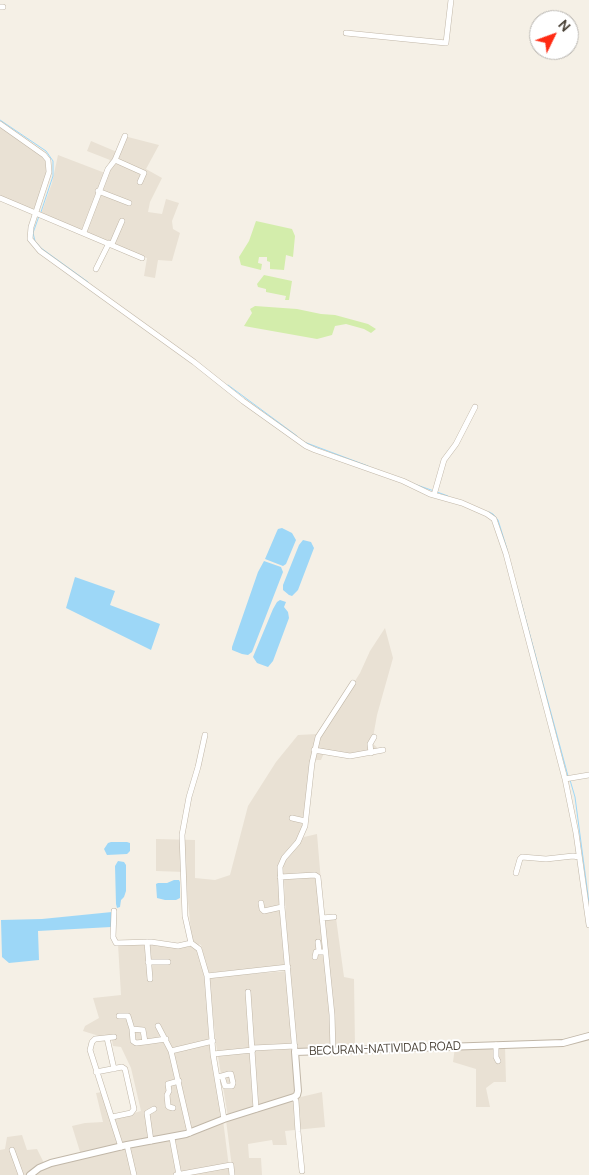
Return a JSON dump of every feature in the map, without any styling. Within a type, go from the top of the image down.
[{"type":"street","points":[[346,33],[446,43],[451,0]]},
{"type":"street","points":[[0,124],[44,155],[48,160],[50,172],[31,227],[30,239],[40,251],[298,440],[315,450],[403,481],[487,514],[496,522],[520,604],[565,779],[589,926]]},
{"type":"street","points":[[84,232],[98,190],[108,169],[115,160],[125,136]]},
{"type":"street","points":[[115,160],[144,173],[140,182]]},
{"type":"street","points":[[98,190],[129,203]]},
{"type":"street","points":[[0,198],[142,258]]},
{"type":"street","points":[[96,269],[122,222]]},
{"type":"street","points":[[435,493],[444,460],[456,444],[475,407]]},
{"type":"street","points":[[213,1054],[253,1049],[295,1049],[282,907],[280,877],[282,862],[302,835],[314,750],[318,737],[353,683]]},
{"type":"street","points":[[205,735],[189,797],[182,835],[185,916],[191,943],[199,949],[207,976],[213,1054],[219,1076],[224,1119]]},
{"type":"street","points":[[371,753],[370,744],[374,737]]},
{"type":"street","points":[[314,750],[350,756],[383,750]]},
{"type":"street","points":[[565,779],[589,776]]},
{"type":"street","points":[[292,818],[305,820]]},
{"type":"street","points":[[516,873],[519,860],[522,857],[546,859],[572,856],[579,858]]},
{"type":"street","points":[[280,877],[316,875],[332,1016],[333,1051]]},
{"type":"street","points":[[261,903],[264,911],[282,907]]},
{"type":"street","points":[[114,911],[112,937],[116,943],[148,942],[178,946],[191,943]]},
{"type":"street","points":[[322,918],[334,917]]},
{"type":"street","points":[[148,942],[150,979]]},
{"type":"street","points":[[316,957],[316,952],[319,951],[318,942]]},
{"type":"street","points":[[319,951],[325,952]]},
{"type":"street","points":[[148,962],[168,962]]},
{"type":"street","points":[[207,976],[288,967]]},
{"type":"street","points":[[248,992],[256,1109]]},
{"type":"street","points":[[119,1016],[128,1016],[134,1043],[166,1039]]},
{"type":"street","points":[[158,1026],[171,1051],[190,1133]]},
{"type":"street","points":[[132,1029],[143,1030],[145,1042]]},
{"type":"street","name":"BECURAN-NATIVIDAD ROAD","points":[[294,1098],[298,1093],[295,1049],[333,1051],[496,1045],[562,1042],[589,1036]]},
{"type":"street","points":[[114,1037],[95,1039],[92,1042],[90,1052],[112,1118],[134,1175]]},
{"type":"street","points":[[107,1038],[114,1069]]},
{"type":"street","points":[[171,1051],[213,1041]]},
{"type":"street","points":[[496,1045],[498,1061]]},
{"type":"street","points":[[96,1072],[125,1068],[134,1109],[131,1113],[112,1118]]},
{"type":"street","points":[[173,1108],[168,1106],[168,1084],[179,1082]]},
{"type":"street","points":[[30,1175],[51,1163],[124,1146],[172,1138],[224,1119],[294,1098],[296,1101],[302,1171]]},
{"type":"street","points":[[151,1141],[147,1113],[154,1109]]},
{"type":"street","points":[[172,1138],[178,1175],[231,1165],[232,1175]]},
{"type":"street","points":[[12,1150],[21,1175]]},
{"type":"shaded area","points":[[0,126],[44,156],[48,166],[35,212],[0,198]]},
{"type":"shaded area","points":[[124,136],[159,145],[146,169],[162,178],[150,202],[148,212],[162,214],[166,199],[179,203],[172,221],[173,229],[180,233],[172,261],[158,260],[155,278],[144,276],[147,258],[131,253],[41,214],[52,183],[58,155],[105,173],[110,160],[87,151],[91,141],[117,152]]},
{"type":"shaded area","points":[[385,628],[393,658],[377,715],[372,743],[380,750],[345,755],[324,753],[321,760],[314,760],[319,738],[360,673],[370,651]]},
{"type":"shaded area","points":[[317,734],[302,833],[278,864],[287,966],[207,973],[201,945],[199,944],[205,974],[211,1044],[224,1118],[191,1132],[81,1155],[72,1126],[103,1122],[96,1093],[102,1092],[114,1119],[141,1111],[131,1068],[121,1047],[113,1046],[112,1040],[83,1031],[85,1026],[99,1018],[93,998],[121,995],[118,944],[189,947],[195,943],[192,941],[185,872],[156,871],[156,839],[195,840],[195,878],[215,880],[230,875],[248,806],[276,762],[298,735]]},
{"type":"shaded area","points":[[317,834],[324,918],[336,918],[344,977],[354,979],[355,1047],[294,1051],[296,1094],[228,1117],[216,1044],[209,977],[289,971],[283,864],[304,837]]},
{"type":"shaded area","points":[[505,1046],[506,1082],[494,1082],[486,1088],[490,1107],[476,1107],[476,1069],[453,1062],[455,1047]]},
{"type":"shaded area","points":[[322,1092],[325,1127],[285,1131],[287,1145],[273,1145],[272,1140],[248,1144],[249,1158],[261,1158],[262,1175],[233,1175],[226,1120],[288,1100]]},
{"type":"shaded area","points":[[223,1120],[230,1175],[181,1175],[178,1173],[172,1175],[135,1175],[129,1145],[170,1139]]},
{"type":"shaded area","points":[[22,1135],[27,1150],[37,1149],[45,1165],[29,1175],[0,1175],[0,1150],[5,1149],[7,1137]]},
{"type":"shaded area","points":[[126,1147],[131,1175],[32,1175],[39,1169],[57,1163]]},
{"type":"green space","points":[[256,221],[292,229],[295,236],[293,257],[286,255],[284,270],[270,269],[270,262],[267,261],[267,257],[259,257],[258,263],[262,264],[261,270],[241,265],[239,257],[249,241]]},
{"type":"green space","points":[[264,275],[292,281],[289,300],[285,300],[286,296],[266,292],[266,289],[258,287],[257,284]]},
{"type":"green space","points":[[255,306],[297,309],[335,315],[368,324],[376,329],[371,333],[346,324],[335,326],[332,335],[317,339],[244,326],[252,313],[250,309]]},
{"type":"water","points":[[282,528],[292,533],[296,540],[286,564],[283,566],[265,559],[278,529]]},
{"type":"water","points":[[303,540],[311,542],[314,548],[298,590],[292,596],[283,590],[283,585],[299,545]]},
{"type":"water","points":[[264,561],[281,567],[283,572],[252,652],[248,655],[242,654],[232,650],[232,647],[258,572]]},
{"type":"water","points":[[75,577],[115,591],[110,605],[160,624],[151,650],[66,608]]},
{"type":"water","points":[[280,600],[286,602],[284,607],[288,612],[289,618],[273,661],[268,667],[257,663],[253,657],[273,609]]},
{"type":"water","points":[[111,842],[130,843],[130,851],[127,854],[107,855],[104,849]]},
{"type":"water","points":[[118,861],[124,862],[126,865],[126,891],[121,900],[120,907],[117,908],[115,866]]},
{"type":"water","points":[[179,880],[180,882],[180,898],[165,900],[157,898],[156,884]]},
{"type":"water","points":[[112,912],[111,927],[38,931],[39,960],[9,963],[2,957],[1,920],[42,919]]},
{"type":"waterway","points":[[0,120],[46,151],[53,161],[53,176],[41,212]]},
{"type":"waterway","points":[[39,216],[33,233],[35,241],[41,248],[88,282]]},
{"type":"waterway","points":[[228,385],[297,436]]},
{"type":"waterway","points":[[304,442],[368,466]]},
{"type":"waterway","points":[[414,484],[434,491]]},
{"type":"waterway","points":[[437,492],[448,496]]},
{"type":"waterway","points":[[489,512],[498,520],[507,549]]},
{"type":"waterway","points":[[517,587],[568,776]]},
{"type":"waterway","points":[[570,780],[575,797],[589,903]]}]
